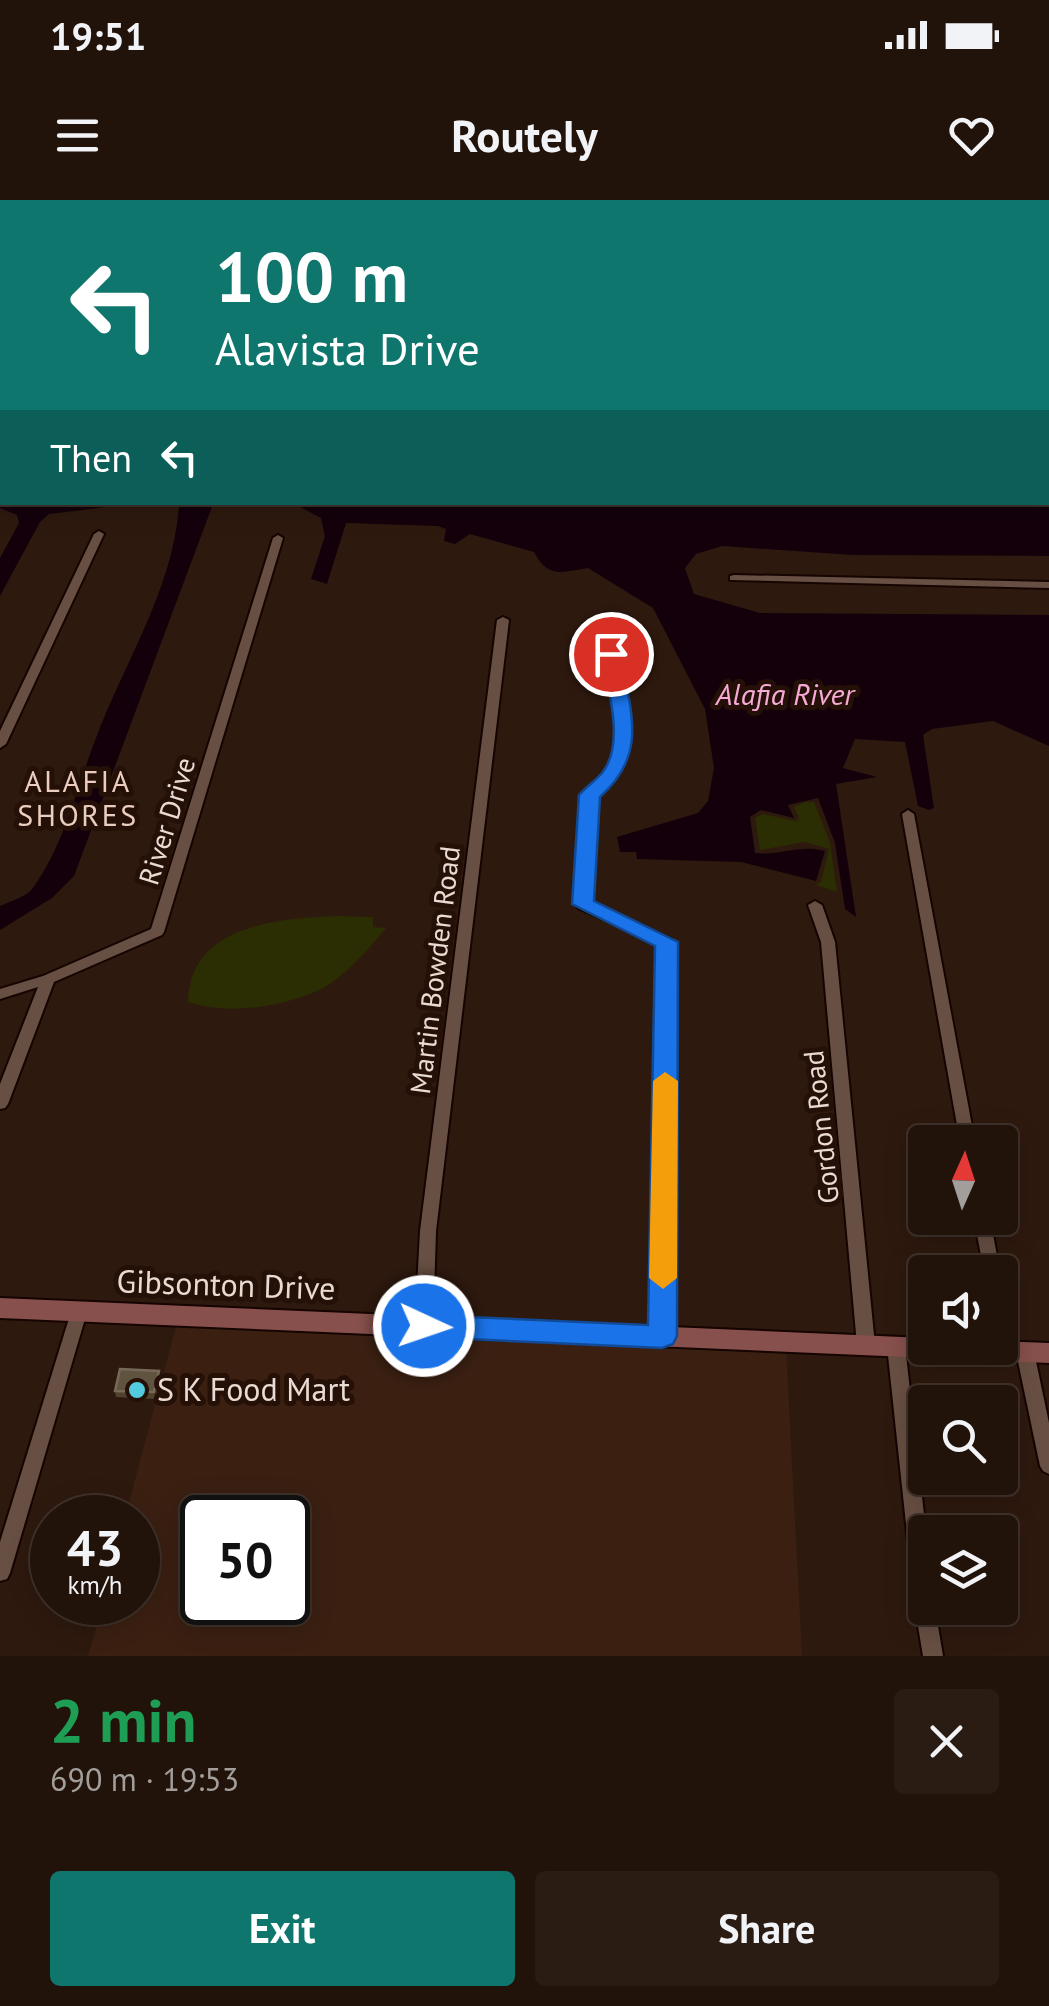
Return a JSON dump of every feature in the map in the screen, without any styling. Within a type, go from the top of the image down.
[{"type":"main road","name":"Gibsonton Drive","points":[[0,1308],[1027,1352]]},
{"type":"street","points":[[0,744],[100,534]]},
{"type":"street","name":"River Drive","points":[[0,994],[48,979],[157,932],[278,538]]},
{"type":"street","points":[[734,578],[1049,585]]},
{"type":"street","points":[[606,616],[623,731],[622,756],[611,776],[589,795],[583,904],[666,942],[662,1336]]},
{"type":"street","name":"Martin Bowden Road","points":[[424,1326],[428,1230],[504,620]]},
{"type":"street","points":[[908,814],[965,1125]]},
{"type":"street","name":"Gordon Road","points":[[816,905],[828,942],[866,1345]]},
{"type":"street","points":[[0,1104],[48,979]]},
{"type":"street","points":[[0,1573],[79,1312]]},
{"type":"street","points":[[896,1346],[915,1515]]},
{"type":"street","points":[[1027,1352],[1049,1466]]},
{"type":"street","points":[[928,1625],[932,1656]]},
{"type":"shaded area","points":[[177,1323],[786,1349],[802,1656],[88,1656],[97,1625],[160,1625],[160,1495],[131,1495]]},
{"type":"green space","points":[[814,802],[830,843],[837,892],[816,885],[821,882],[829,849],[805,842],[760,850],[755,818],[763,814],[796,821],[799,818],[794,807]]},
{"type":"green space","points":[[337,916],[373,917],[373,927],[386,928],[326,986],[286,1002],[252,1008],[219,1008],[188,1002],[192,977],[203,957],[220,942],[263,924]]},
{"type":"water","points":[[123,505],[49,514],[40,522],[0,596],[0,558],[19,523],[17,515],[0,508]]},
{"type":"water","points":[[159,505],[213,505],[74,876],[52,898],[0,930],[0,906],[33,888],[62,834],[96,738],[157,597],[175,538],[179,507]]},
{"type":"water","name":"Alafia River","points":[[297,505],[1049,505],[1049,556],[853,555],[722,546],[696,554],[685,568],[694,594],[760,613],[1049,615],[1049,746],[993,721],[932,729],[923,735],[934,808],[929,810],[918,806],[905,742],[855,739],[843,768],[877,777],[836,784],[856,917],[845,909],[835,843],[818,798],[788,805],[794,818],[761,810],[750,817],[755,853],[825,851],[816,881],[741,862],[637,859],[636,852],[620,852],[617,837],[698,813],[708,801],[714,768],[705,709],[653,608],[588,568],[556,572],[539,561],[534,552],[470,534],[455,544],[444,541],[446,529],[438,526],[346,523],[327,584],[311,579],[325,536],[321,518]]},
{"type":"building","name":"S K Food Mart","points":[[120,1369],[159,1371],[154,1392],[115,1391]]},
{"type":"slow traffic","points":[[663,1278],[665,1081]]},
{"type":"place","name":"S K Food Mart","points":[[137,1390]]},
{"type":"district","name":"ALAFIA SHORES","points":[[78,799]]},
{"type":"route","points":[[424,1326],[662,1336],[666,942],[583,904],[589,795],[611,776],[622,756],[623,731],[611,654]]}]
